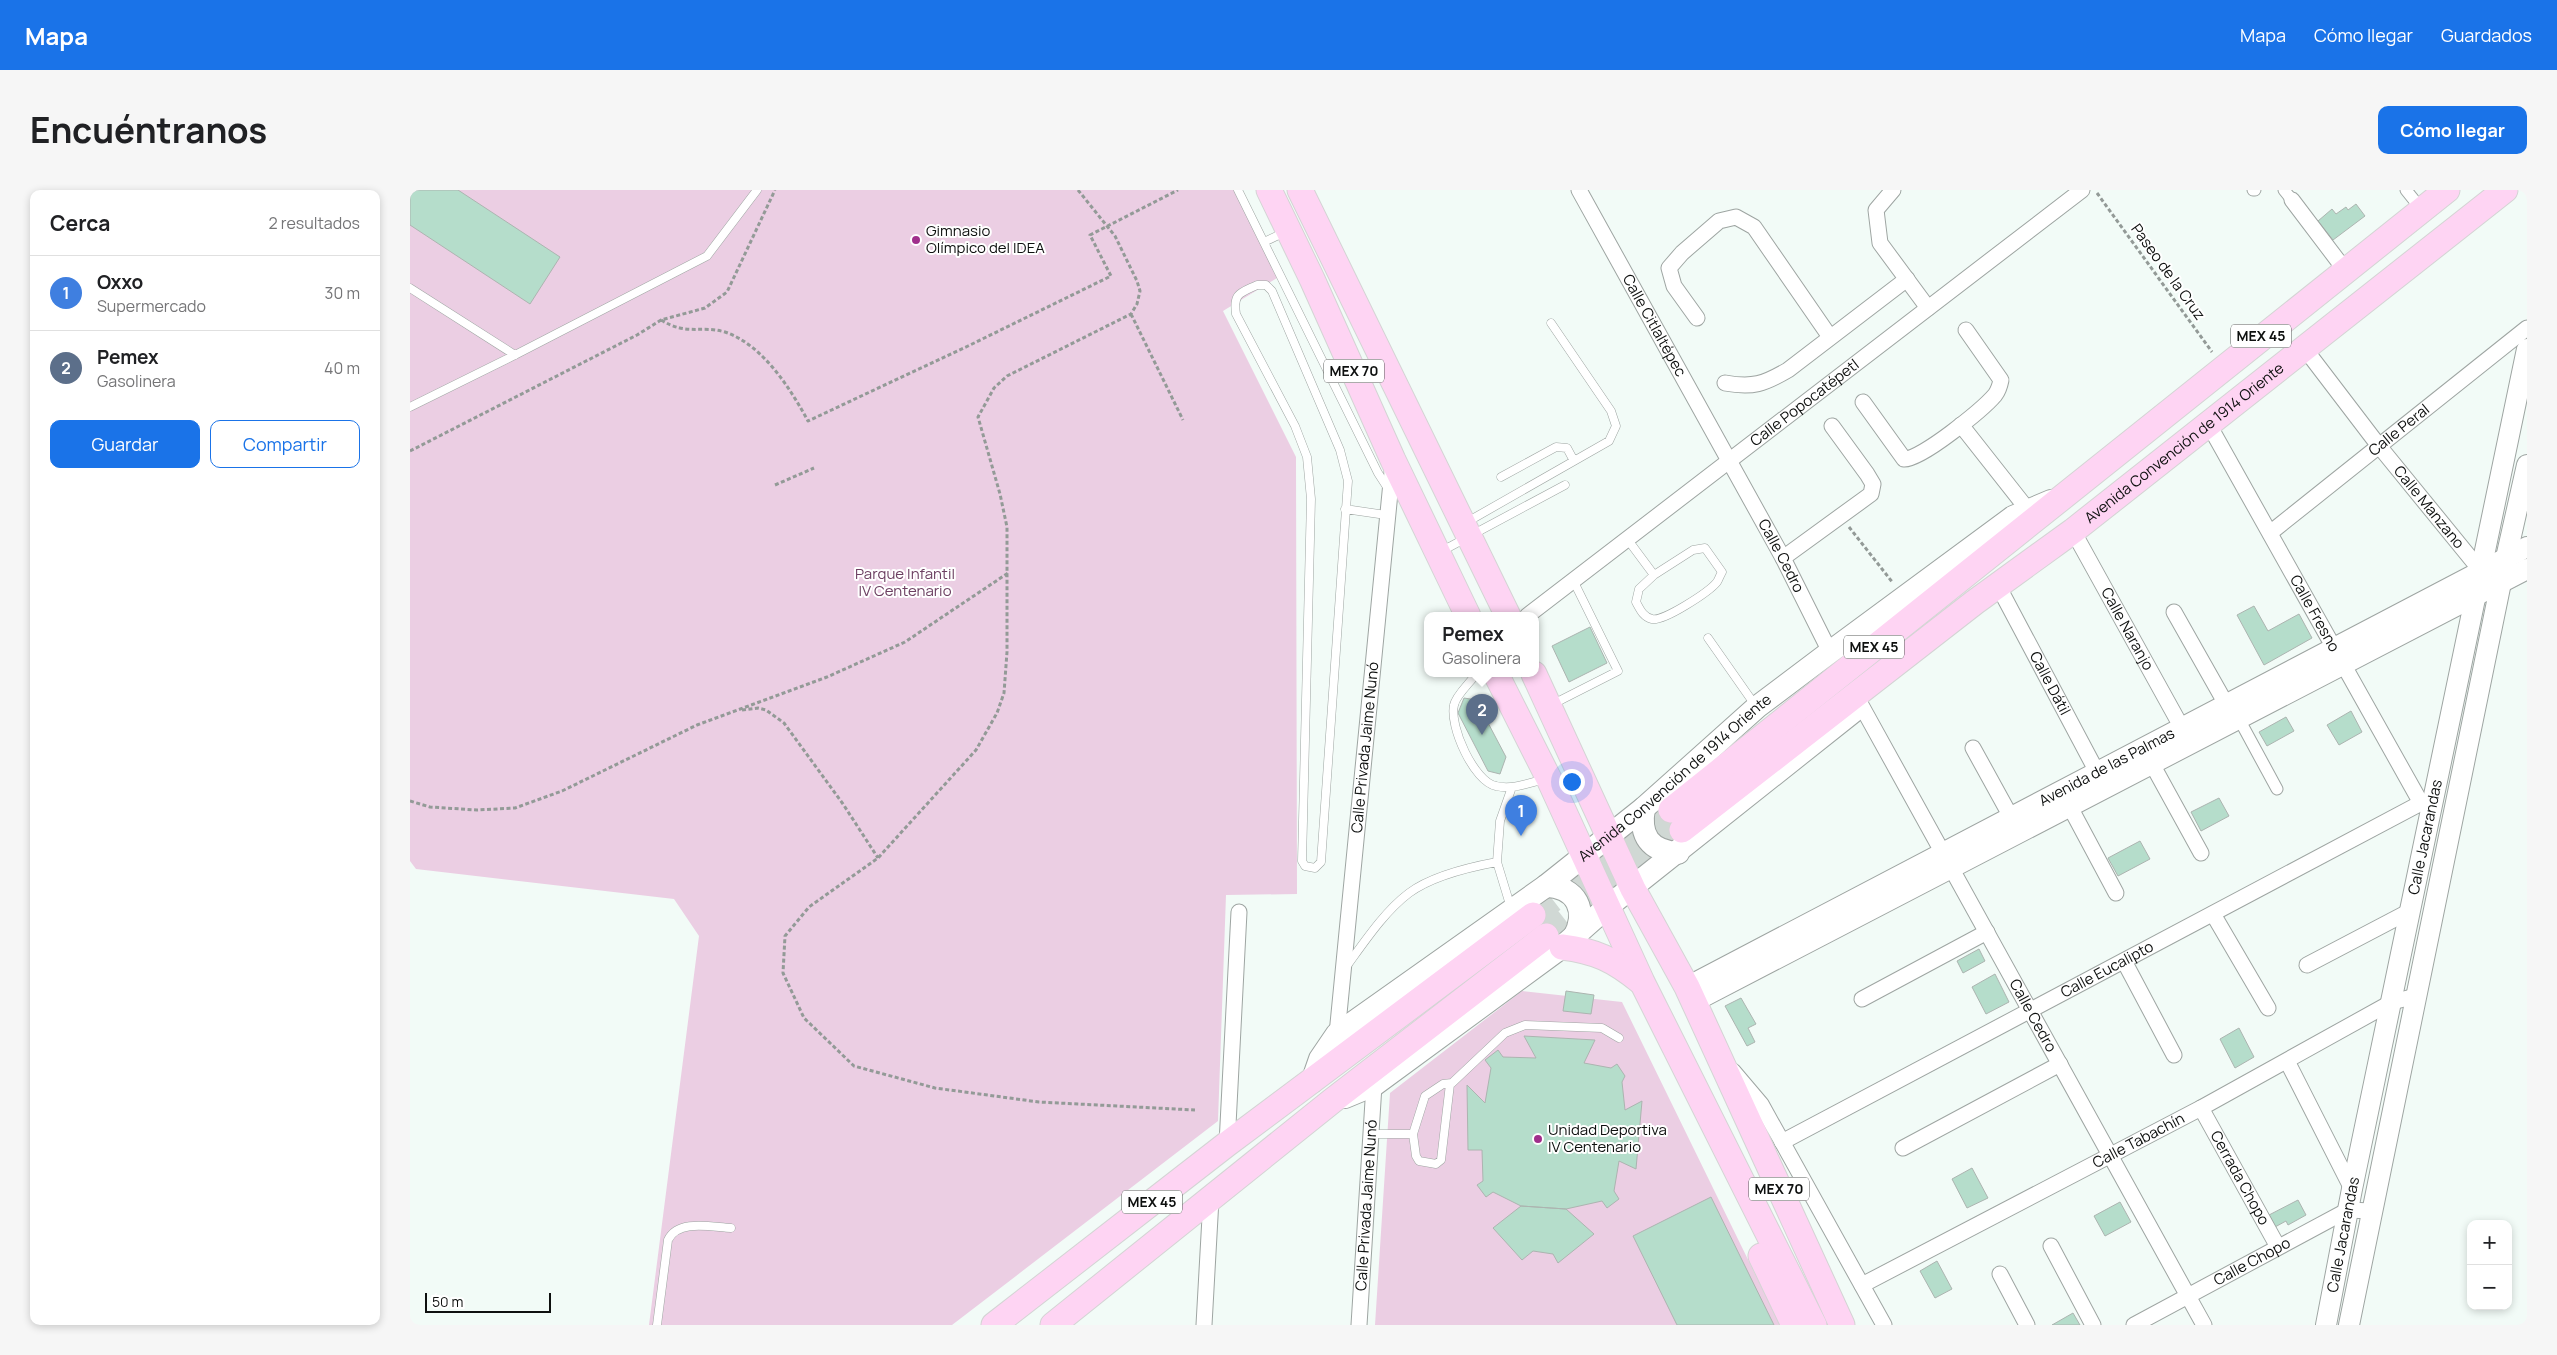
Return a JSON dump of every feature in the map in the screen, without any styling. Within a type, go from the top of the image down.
[{"type":"main road","name":"MEX 70","points":[[1269,190],[1393,460],[1466,612]]},
{"type":"main road","name":"Avenida Convención de 1914 Oriente","points":[[1053,1325],[1332,1101],[1633,889],[1677,831],[2061,498],[2447,190]]},
{"type":"main road","name":"Avenida Convención de 1914 Oriente","points":[[1677,831],[1975,602],[2073,531],[2505,190]]},
{"type":"main road","name":"MEX 70","points":[[1306,193],[1506,612]]},
{"type":"main road","name":"Avenida Convención de 1914 Oriente","points":[[994,1325],[1227,1144],[1312,1082],[1522,913],[1546,886],[1644,808],[1757,707],[2013,517],[2061,498]]},
{"type":"main road","name":"Avenida Convención de 1914 Oriente","points":[[1677,831],[1861,706],[2003,595],[2052,547]]},
{"type":"main road","name":"MEX 70","points":[[1498,677],[1549,779],[1606,908],[1642,982],[1814,1325]]},
{"type":"main road","name":"MEX 70","points":[[1535,677],[1633,889],[1690,995],[1842,1325]]},
{"type":"main road","points":[[1644,808],[1642,822],[1645,835],[1653,846],[1665,852],[1677,831]]},
{"type":"main road","points":[[1546,886],[1558,887],[1569,893],[1577,902],[1580,920],[1561,940],[1608,958],[1642,982]]},
{"type":"main road","name":"Avenida Convención de 1914 Oriente","points":[[1312,1082],[1320,1059],[1337,1034],[1522,913]]},
{"type":"main road","name":"Avenida Convención de 1914 Oriente","points":[[1332,1101],[1374,1085],[1561,940]]},
{"type":"main road","points":[[1680,1059],[1680,1080],[1687,1102],[1794,1325]]},
{"type":"street","points":[[1893,190],[1876,210],[1880,243],[1928,308]]},
{"type":"street","name":"Calle Popocatépetl","points":[[1533,612],[2082,190]]},
{"type":"street","points":[[2406,190],[2422,210]]},
{"type":"street","name":"Calle Citlaltépec","points":[[1581,191],[1730,460]]},
{"type":"street","points":[[2288,195],[2345,270]]},
{"type":"street","points":[[1697,318],[1674,286],[1670,268],[1682,254],[1719,221],[1736,217],[1754,227],[1830,336]]},
{"type":"street","points":[[1724,383],[1746,386],[1767,382],[1788,370],[1830,336],[1907,280]]},
{"type":"street","name":"Calle Peral","points":[[2270,533],[2527,328]]},
{"type":"street","points":[[1863,402],[1904,458],[1911,459],[1921,454],[1961,424],[1996,394],[2001,380],[1966,330]]},
{"type":"street","name":"Calle Manzano","points":[[2305,349],[2379,446],[2480,571]]},
{"type":"street","name":"Calle Jacarandas","points":[[2326,1325],[2410,910],[2426,805],[2475,596],[2527,349]]},
{"type":"street","points":[[1961,424],[2028,510]]},
{"type":"street","name":"Calle Fresno","points":[[2209,425],[2343,664],[2426,805]]},
{"type":"street","points":[[1783,558],[1871,494],[1873,484],[1832,426]]},
{"type":"street","name":"Calle Privada Jaime Nunó","points":[[1337,1034],[1386,515],[1393,460]]},
{"type":"street","name":"Calle Cedro","points":[[1730,460],[1783,558],[1830,652]]},
{"type":"street","name":"Calle Jacarandas","points":[[2349,1325],[2506,558],[2527,465]]},
{"type":"street","name":"Calle Naranjo","points":[[2073,531],[2182,728]]},
{"type":"street","name":"Avenida de las Palmas","points":[[1690,995],[1947,860],[2070,807],[2152,764],[2333,646],[2527,546]]},
{"type":"street","name":"Avenida de las Palmas","points":[[1947,860],[2011,817],[2182,728],[2233,712],[2343,664],[2527,569]]},
{"type":"street","name":"Calle Dátil","points":[[2003,595],[2097,772]]},
{"type":"street","points":[[2174,612],[2277,789]]},
{"type":"street","name":"Calle Cedro","points":[[1861,706],[2204,1325]]},
{"type":"street","points":[[1973,748],[2011,817]]},
{"type":"street","points":[[2152,764],[2201,853]]},
{"type":"street","name":"Calle Eucalipto","points":[[1782,1142],[2213,914],[2426,805]]},
{"type":"street","points":[[2070,807],[2116,893]]},
{"type":"street","points":[[2307,965],[2410,910]]},
{"type":"street","points":[[1227,1144],[1239,912]]},
{"type":"street","points":[[2213,914],[2268,1008]]},
{"type":"street","points":[[1862,998],[1987,932]]},
{"type":"street","points":[[2124,961],[2174,1055]]},
{"type":"street","name":"Calle Tabachín","points":[[1862,1284],[2201,1108],[2392,1002],[2416,996]]},
{"type":"street","points":[[1716,1052],[1761,1104],[1884,1325]]},
{"type":"street","points":[[2287,1061],[2352,1189]]},
{"type":"street","points":[[1903,1148],[2060,1064]]},
{"type":"street","name":"Calle Privada Jaime Nunó","points":[[1360,1325],[1374,1085]]},
{"type":"street","name":"Cerrada Chopo","points":[[2201,1108],[2278,1247]]},
{"type":"street","points":[[1204,1325],[1211,1199]]},
{"type":"street","points":[[2348,1210],[2371,1211]]},
{"type":"street","name":"Calle Chopo","points":[[2134,1325],[2348,1210]]},
{"type":"street","points":[[2051,1246],[2093,1325]]},
{"type":"street","points":[[2000,1274],[2027,1325]]},
{"type":"lane","points":[[410,407],[707,256],[757,190]]},
{"type":"lane","points":[[1238,190],[1378,473],[1389,490]]},
{"type":"lane","points":[[1264,242],[1288,230]]},
{"type":"lane","points":[[1257,285],[1266,285],[1272,291],[1340,450],[1348,481],[1345,509],[1321,862],[1315,868],[1305,866],[1302,861],[1311,499],[1307,457],[1295,426],[1236,314],[1234,302],[1238,295],[1257,285]]},
{"type":"lane","points":[[410,288],[515,355]]},
{"type":"lane","points":[[1438,553],[1466,531],[1574,461],[1610,441],[1616,426],[1611,411],[1552,323]]},
{"type":"lane","points":[[1501,476],[1556,446],[1568,448],[1574,461]]},
{"type":"lane","points":[[1466,531],[1565,485]]},
{"type":"lane","points":[[1345,509],[1386,515]]},
{"type":"lane","points":[[1628,540],[1654,576]]},
{"type":"lane","points":[[1705,548],[1714,557],[1722,572],[1718,581],[1710,588],[1666,617],[1653,620],[1644,615],[1636,602],[1639,590],[1654,576],[1692,550],[1705,548]]},
{"type":"lane","points":[[1549,705],[1618,671],[1574,582]]},
{"type":"lane","points":[[1708,638],[1757,707]]},
{"type":"lane","points":[[1474,677],[1454,704],[1454,727],[1480,778],[1494,786],[1512,787],[1549,779]]},
{"type":"lane","points":[[1512,787],[1500,821],[1497,862],[1522,913]]},
{"type":"lane","points":[[1342,972],[1376,926],[1410,893],[1458,870],[1497,862]]},
{"type":"lane","points":[[1450,1084],[1443,1084],[1425,1096],[1413,1134],[1416,1156],[1419,1161],[1436,1164],[1441,1160],[1450,1084],[1505,1033],[1525,1025],[1602,1028],[1619,1038]]},
{"type":"lane","points":[[1371,1134],[1413,1134]]},
{"type":"lane","points":[[657,1325],[668,1240],[672,1232],[681,1227],[731,1228]]},
{"type":"path","points":[[410,451],[637,335],[661,320],[705,308],[727,292],[775,190]]},
{"type":"path","points":[[1078,190],[1115,236],[1140,291],[1137,304],[1131,314],[1007,376],[994,388],[978,416],[1000,494],[1007,527],[1009,573],[1005,684],[997,714],[976,750],[878,858],[809,907],[784,936],[783,973],[804,1018],[854,1066],[935,1088],[1038,1102],[1195,1110]]},
{"type":"path","points":[[661,320],[676,329],[725,332],[738,339],[769,362],[790,388],[808,421],[977,342],[1111,276],[1090,235],[1178,190]]},
{"type":"path","name":"Paseo de la Cruz","points":[[2095,190],[2223,367]]},
{"type":"path","points":[[1131,314],[1183,420]]},
{"type":"path","points":[[775,485],[814,468]]},
{"type":"path","points":[[1841,516],[1904,597]]},
{"type":"path","points":[[410,801],[430,807],[477,810],[515,808],[562,791],[697,725],[827,677],[905,642],[1009,573]]},
{"type":"path","points":[[735,711],[758,708],[773,714],[784,723],[843,804],[878,858]]},
{"type":"green space","name":"Parque Infantil IV Centenario","points":[[410,190],[1236,190],[1277,278],[1223,311],[1296,457],[1297,894],[1226,895],[1218,1121],[952,1325],[649,1325],[699,936],[674,899],[416,869],[410,861]]},
{"type":"green space","name":"Unidad Deportiva IV Centenario","points":[[1522,991],[1622,1002],[1780,1325],[1375,1325],[1390,1093]]},
{"type":"building","points":[[410,190],[458,190],[560,257],[530,304],[410,225]]},
{"type":"building","points":[[2356,204],[2365,216],[2333,240],[2318,221],[2332,209],[2336,214],[2346,207],[2348,210]]},
{"type":"building","points":[[2254,606],[2268,631],[2299,614],[2312,638],[2264,665],[2237,615]]},
{"type":"building","points":[[1590,627],[1607,663],[1569,682],[1552,646]]},
{"type":"building","points":[[1464,698],[1476,700],[1506,757],[1500,774],[1488,771],[1458,713]]},
{"type":"building","points":[[2351,711],[2362,732],[2339,745],[2327,725]]},
{"type":"building","points":[[2286,717],[2294,731],[2267,746],[2259,732]]},
{"type":"building","points":[[2219,798],[2229,816],[2201,831],[2191,812]]},
{"type":"building","points":[[2140,841],[2150,859],[2118,876],[2108,858]]},
{"type":"building","points":[[1979,949],[1985,961],[1963,973],[1957,961]]},
{"type":"building","points":[[1995,974],[2009,1002],[1986,1014],[1972,987]]},
{"type":"building","points":[[1566,991],[1594,995],[1591,1014],[1563,1011]]},
{"type":"building","points":[[1741,998],[1756,1024],[1748,1028],[1755,1042],[1747,1046],[1725,1006]]},
{"type":"building","points":[[2239,1028],[2254,1057],[2235,1068],[2220,1039]]},
{"type":"building","points":[[1524,1036],[1595,1040],[1584,1063],[1611,1068],[1617,1064],[1625,1076],[1622,1082],[1625,1110],[1642,1101],[1636,1169],[1619,1161],[1614,1191],[1619,1199],[1607,1208],[1602,1201],[1566,1209],[1521,1206],[1493,1192],[1486,1197],[1477,1185],[1483,1181],[1482,1150],[1468,1150],[1467,1085],[1485,1103],[1491,1068],[1485,1060],[1498,1050],[1503,1057],[1536,1058]]},
{"type":"building","points":[[1972,1168],[1988,1198],[1967,1208],[1952,1179]]},
{"type":"building","points":[[1711,1197],[1774,1325],[1677,1325],[1633,1236]]},
{"type":"building","points":[[2298,1200],[2306,1215],[2288,1225],[2286,1221],[2275,1227],[2269,1215]]},
{"type":"building","points":[[2120,1202],[2131,1222],[2105,1236],[2094,1216]]},
{"type":"building","points":[[1521,1206],[1566,1209],[1594,1234],[1558,1263],[1553,1254],[1533,1251],[1522,1260],[1493,1228]]},
{"type":"building","points":[[1937,1261],[1952,1289],[1935,1298],[1920,1271]]},
{"type":"building","points":[[2073,1313],[2080,1325],[2052,1325]]},
{"type":"tunnel","points":[[1533,915],[1671,810]]},
{"type":"tunnel","points":[[1546,936],[1682,830]]},
{"type":"place","name":"Gimnasio Olímpico del IDEA","points":[[916,240]]},
{"type":"place","name":"Pemex","points":[[1482,735]]},
{"type":"place","name":"Oxxo","points":[[1521,836]]},
{"type":"place","name":"Unidad Deportiva IV Centenario","points":[[1538,1139]]}]
